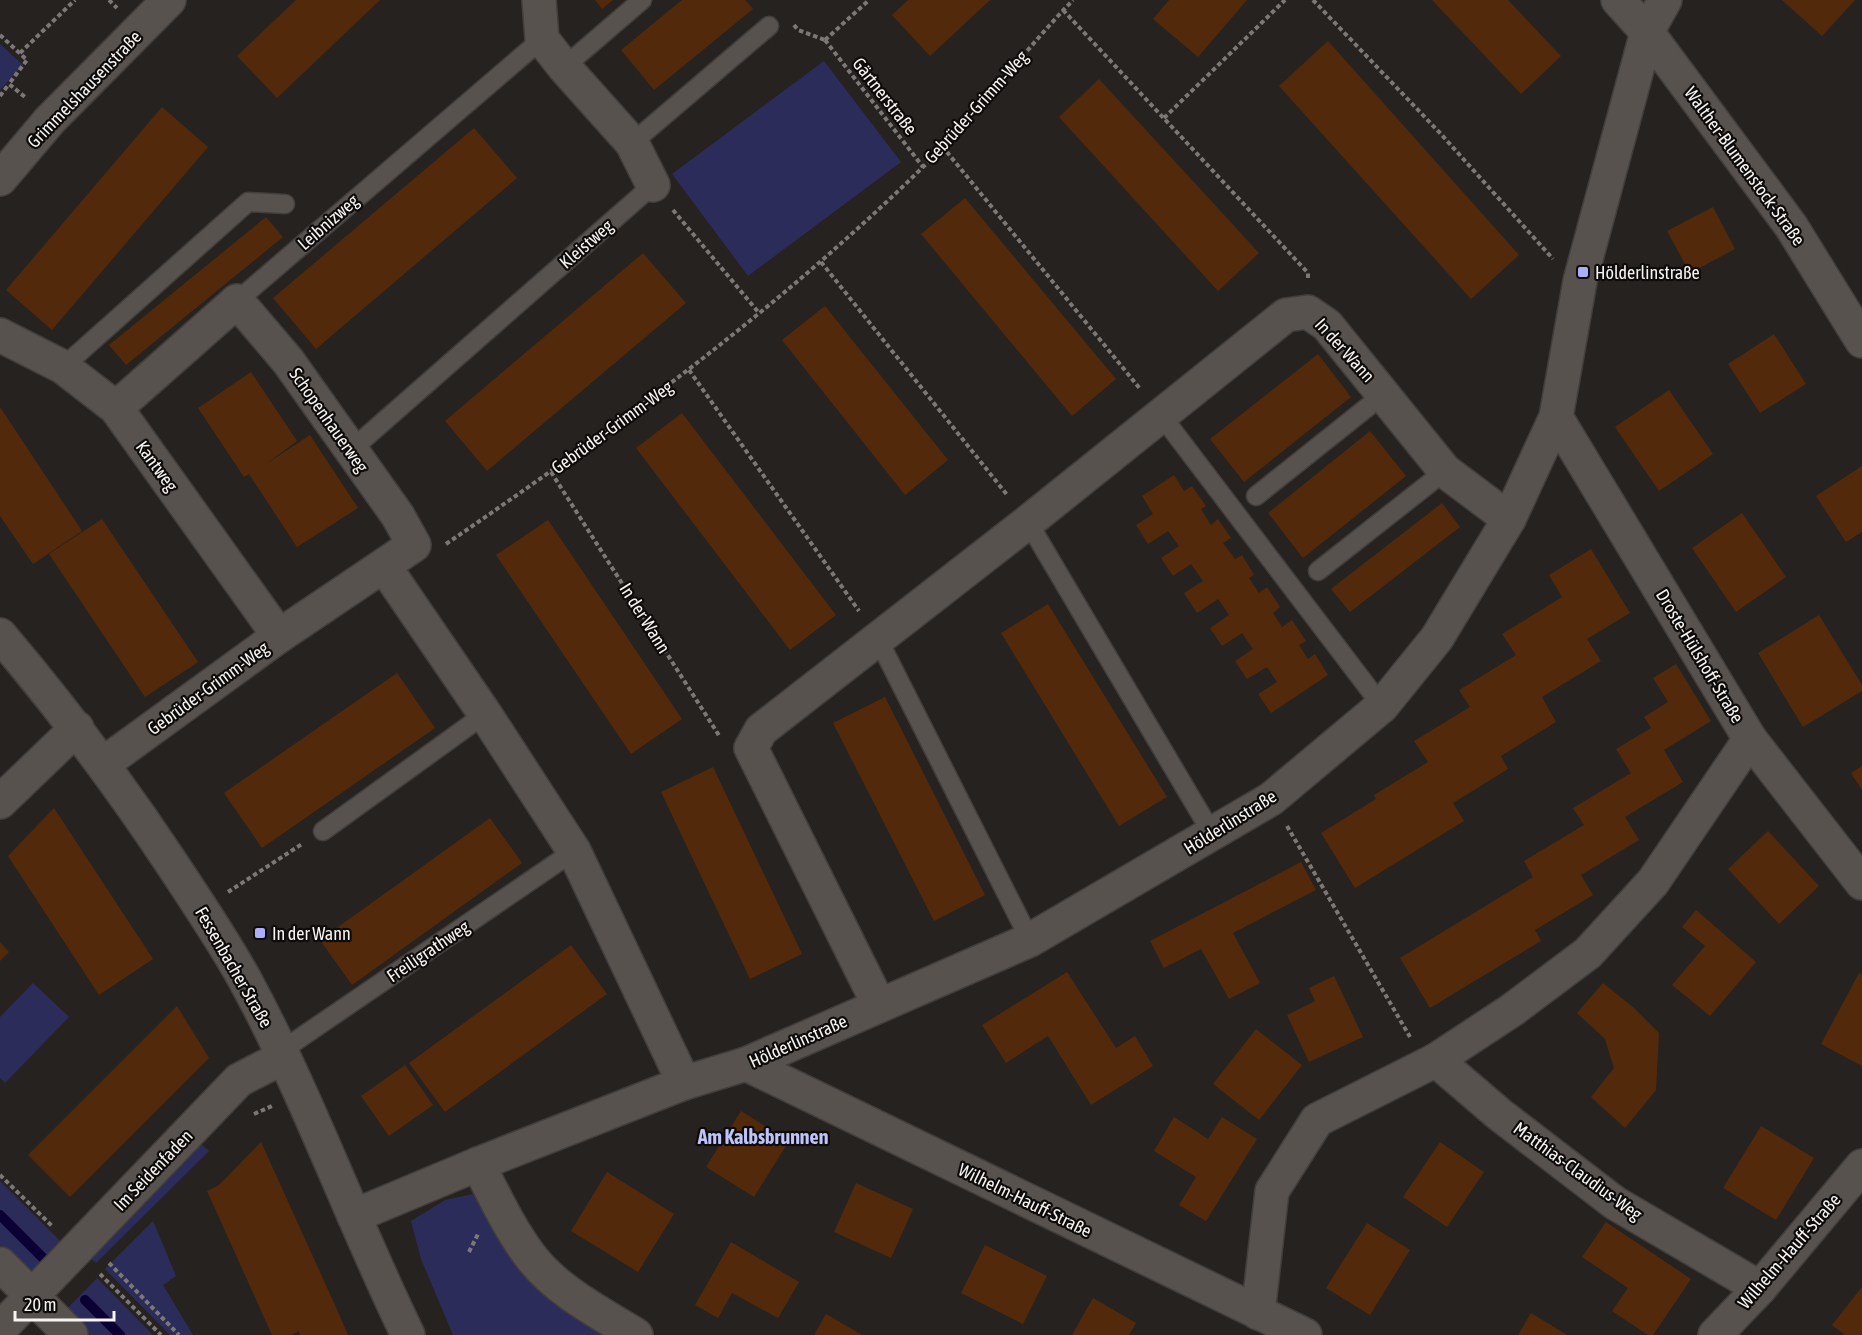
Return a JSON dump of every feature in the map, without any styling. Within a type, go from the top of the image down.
[{"type":"street","name":"Grimmelshausenstraße","points":[[0,179],[50,120],[169,0]]},
{"type":"street","points":[[538,0],[542,39],[632,143],[653,185]]},
{"type":"street","name":"Walther-Blumenstock-Straße","points":[[1618,0],[1647,32],[1791,226],[1862,341]]},
{"type":"street","name":"Hölderlinstraße","points":[[354,1215],[684,1083],[746,1064],[1030,940],[1271,799],[1382,706],[1437,638],[1509,519],[1556,417],[1580,281],[1647,32],[1665,0]]},
{"type":"street","name":"Leibnizweg","points":[[116,408],[237,301]]},
{"type":"street","name":"Schopenhauerweg","points":[[237,301],[288,361],[398,516],[414,545]]},
{"type":"street","name":"In der Wann","points":[[751,748],[761,730],[1028,522],[1286,315],[1308,312],[1327,325],[1445,471],[1509,519]]},
{"type":"street","name":"Kantweg","points":[[0,335],[63,367],[116,408],[279,636]]},
{"type":"street","name":"Droste-Hülshoff-Straße","points":[[1556,417],[1750,739],[1862,883]]},
{"type":"street","name":"Gebrüder-Grimm-Weg","points":[[103,764],[279,636],[414,545]]},
{"type":"street","points":[[384,566],[485,714],[574,851],[684,1083]]},
{"type":"street","name":"Fessenbacher Straße","points":[[0,635],[103,764],[202,909],[244,978],[283,1054],[408,1335]]},
{"type":"street","points":[[0,802],[76,728]]},
{"type":"street","points":[[1258,1313],[1272,1191],[1317,1120],[1431,1062],[1512,1010],[1588,953],[1653,882],[1750,739]]},
{"type":"street","points":[[751,748],[879,1005]]},
{"type":"street","name":"Im Seidenfaden","points":[[0,1329],[239,1080],[283,1054]]},
{"type":"street","name":"Matthias-Claudius-Weg","points":[[1431,1062],[1616,1203],[1760,1288]]},
{"type":"street","name":"Wilhelm-Hauff-Straße","points":[[746,1064],[1305,1335]]},
{"type":"street","points":[[478,1164],[499,1206],[531,1258],[570,1295],[636,1335]]},
{"type":"street","name":"Wilhelm-Hauff-Straße","points":[[1714,1335],[1760,1288],[1862,1166]]},
{"type":"street","points":[[0,1264],[71,1335]]},
{"type":"lane","points":[[564,67],[642,0]]},
{"type":"lane","points":[[632,143],[769,26]]},
{"type":"lane","name":"Leibnizweg","points":[[237,301],[542,39]]},
{"type":"lane","name":"Kleistweg","points":[[350,451],[653,185]]},
{"type":"lane","points":[[63,367],[248,202],[285,204]]},
{"type":"lane","points":[[1256,496],[1384,393]]},
{"type":"lane","points":[[1161,415],[1382,706]]},
{"type":"lane","points":[[1318,571],[1445,471]]},
{"type":"lane","points":[[1028,522],[1213,835]]},
{"type":"lane","points":[[878,639],[1030,940]]},
{"type":"lane","points":[[323,831],[485,714]]},
{"type":"lane","name":"Freiligrathweg","points":[[283,1054],[574,851]]},
{"type":"path","points":[[20,53],[75,0]]},
{"type":"path","name":"Gärtnerstraße","points":[[869,0],[825,40],[923,167]]},
{"type":"path","name":"Gebrüder-Grimm-Weg","points":[[414,545],[442,546],[551,472],[689,370],[821,262],[923,167],[1073,0]]},
{"type":"path","points":[[1164,118],[1286,0]]},
{"type":"path","points":[[1313,0],[1440,133],[1561,269],[1580,281]]},
{"type":"path","points":[[1063,10],[1308,273],[1308,312]]},
{"type":"path","points":[[0,35],[27,60],[0,96]]},
{"type":"path","points":[[9,84],[50,120]]},
{"type":"path","points":[[942,146],[1161,415]]},
{"type":"path","points":[[653,185],[759,313]]},
{"type":"path","points":[[821,262],[1028,522]]},
{"type":"path","points":[[689,370],[878,639]]},
{"type":"path","name":"In der Wann","points":[[551,472],[723,740],[751,748]]},
{"type":"path","points":[[1271,799],[1431,1062]]},
{"type":"path","points":[[202,909],[323,831]]},
{"type":"path","points":[[106,1260],[178,1335]]},
{"type":"shaded area","points":[[0,44],[23,65],[0,90]]},
{"type":"shaded area","points":[[824,61],[901,162],[748,276],[672,174]]},
{"type":"shaded area","points":[[33,983],[69,1017],[5,1083],[0,1078],[0,1017]]},
{"type":"shaded area","points":[[197,1140],[209,1151],[96,1263],[85,1252]]},
{"type":"shaded area","points":[[0,1181],[63,1244],[32,1277],[0,1245]]},
{"type":"shaded area","points":[[473,1194],[535,1282],[605,1335],[453,1335],[421,1259],[411,1221],[445,1200]]},
{"type":"shaded area","points":[[153,1221],[176,1276],[163,1285],[193,1335],[170,1335],[105,1269]]},
{"type":"shaded area","points":[[97,1278],[153,1335],[89,1335],[65,1311]]},
{"type":"building","points":[[296,0],[380,0],[277,98],[237,56]]},
{"type":"building","points":[[595,0],[613,0],[602,9]]},
{"type":"building","points":[[682,0],[745,0],[753,9],[654,90],[621,50]]},
{"type":"building","points":[[908,0],[990,0],[930,56],[892,15]]},
{"type":"building","points":[[1169,0],[1247,0],[1198,57],[1153,19]]},
{"type":"building","points":[[1432,0],[1508,0],[1561,56],[1521,94]]},
{"type":"building","points":[[1782,0],[1855,0],[1822,36]]},
{"type":"building","points":[[1328,41],[1519,255],[1471,299],[1279,86]]},
{"type":"building","points":[[1099,79],[1259,253],[1218,291],[1059,117]]},
{"type":"building","points":[[162,107],[208,147],[52,330],[6,290]]},
{"type":"building","points":[[474,128],[517,178],[316,349],[273,298]]},
{"type":"building","points":[[965,198],[1116,379],[1072,416],[921,234]]},
{"type":"building","points":[[1713,207],[1735,249],[1690,273],[1667,231]]},
{"type":"building","points":[[266,217],[283,237],[126,365],[109,345]]},
{"type":"building","points":[[643,253],[686,303],[487,471],[445,421]]},
{"type":"building","points":[[825,306],[948,460],[905,495],[782,340]]},
{"type":"building","points":[[1774,334],[1806,384],[1760,413],[1728,364]]},
{"type":"building","points":[[1318,354],[1351,397],[1244,482],[1210,439]]},
{"type":"building","points":[[251,372],[297,441],[266,464],[310,435],[358,508],[297,547],[249,474],[244,477],[198,408]]},
{"type":"building","points":[[1669,390],[1713,454],[1659,491],[1615,427]]},
{"type":"building","points":[[0,407],[82,531],[33,564],[0,516]]},
{"type":"building","points":[[682,413],[836,615],[790,650],[636,448]]},
{"type":"building","points":[[1370,431],[1406,476],[1303,558],[1268,513]]},
{"type":"building","points":[[1862,466],[1862,532],[1846,542],[1816,496]]},
{"type":"building","points":[[1174,475],[1184,491],[1192,486],[1206,506],[1201,509],[1211,525],[1218,519],[1231,538],[1223,543],[1235,559],[1242,555],[1254,575],[1249,578],[1259,593],[1267,587],[1280,607],[1273,613],[1282,627],[1292,620],[1306,641],[1299,645],[1308,659],[1315,654],[1328,675],[1271,713],[1258,694],[1277,682],[1267,667],[1247,679],[1235,661],[1253,649],[1242,633],[1222,646],[1210,628],[1229,615],[1218,599],[1197,613],[1184,593],[1203,581],[1191,564],[1173,576],[1161,558],[1179,546],[1168,531],[1148,544],[1136,525],[1153,514],[1142,496]]},
{"type":"building","points":[[1442,503],[1460,527],[1350,612],[1331,589]]},
{"type":"building","points":[[1742,513],[1786,577],[1736,612],[1692,548]]},
{"type":"building","points":[[102,519],[198,662],[145,697],[49,554]]},
{"type":"building","points":[[548,520],[682,719],[631,754],[496,555]]},
{"type":"building","points":[[1591,549],[1630,613],[1587,639],[1601,661],[1542,697],[1556,722],[1501,756],[1508,769],[1453,803],[1464,821],[1355,888],[1321,833],[1376,799],[1374,795],[1428,762],[1414,741],[1470,707],[1459,690],[1516,655],[1502,634],[1562,597],[1549,575]]},
{"type":"building","points":[[1048,604],[1167,797],[1119,826],[1001,633]]},
{"type":"building","points":[[1819,615],[1862,685],[1862,691],[1803,727],[1758,653]]},
{"type":"building","points":[[1676,664],[1711,721],[1664,750],[1683,782],[1625,817],[1639,840],[1581,875],[1593,895],[1535,930],[1541,941],[1430,1008],[1400,958],[1533,877],[1524,861],[1584,825],[1573,808],[1631,773],[1616,749],[1651,728],[1644,717],[1668,702],[1653,678]]},
{"type":"building","points":[[397,673],[435,728],[262,848],[224,793]]},
{"type":"building","points":[[885,697],[985,895],[934,921],[833,723]]},
{"type":"building","points":[[1862,766],[1862,790],[1851,773]]},
{"type":"building","points":[[713,767],[802,954],[750,979],[661,792]]},
{"type":"building","points":[[54,808],[153,959],[99,995],[8,856]]},
{"type":"building","points":[[490,818],[522,863],[352,985],[320,940]]},
{"type":"building","points":[[1768,831],[1819,886],[1779,924],[1728,869]]},
{"type":"building","points":[[1301,862],[1316,890],[1233,933],[1260,983],[1229,999],[1201,949],[1164,968],[1150,941]]},
{"type":"building","points":[[1696,910],[1756,962],[1710,1016],[1672,985],[1705,946],[1682,927]]},
{"type":"building","points":[[0,942],[9,952],[0,961]]},
{"type":"building","points":[[571,945],[607,994],[445,1112],[409,1063]]},
{"type":"building","points":[[1067,972],[1116,1048],[1135,1036],[1153,1066],[1091,1105],[1048,1036],[1006,1063],[982,1025]]},
{"type":"building","points":[[1859,973],[1862,975],[1862,1066],[1821,1044]]},
{"type":"building","points":[[1334,976],[1363,1037],[1309,1062],[1287,1015],[1315,1001],[1309,988]]},
{"type":"building","points":[[1603,983],[1634,1008],[1659,1033],[1656,1090],[1625,1128],[1591,1097],[1614,1068],[1605,1039],[1577,1013]]},
{"type":"building","points":[[177,1006],[209,1058],[70,1197],[28,1155]]},
{"type":"building","points":[[1256,1029],[1302,1065],[1259,1120],[1213,1084]]},
{"type":"building","points":[[405,1065],[433,1105],[389,1136],[361,1096]]},
{"type":"building","points":[[741,1111],[789,1141],[754,1197],[706,1167]]},
{"type":"building","points":[[1174,1117],[1208,1139],[1222,1117],[1257,1139],[1206,1221],[1179,1205],[1196,1177],[1154,1151]]},
{"type":"building","points":[[1761,1126],[1814,1158],[1776,1220],[1723,1188]]},
{"type":"building","points":[[261,1142],[348,1335],[300,1335],[299,1331],[291,1335],[272,1335],[207,1191],[219,1185]]},
{"type":"building","points":[[1440,1142],[1484,1172],[1447,1227],[1403,1197]]},
{"type":"building","points":[[607,1172],[674,1214],[638,1272],[571,1231]]},
{"type":"building","points":[[856,1183],[913,1209],[891,1258],[834,1232]]},
{"type":"building","points":[[1606,1222],[1691,1279],[1653,1335],[1648,1335],[1612,1311],[1628,1288],[1582,1257]]},
{"type":"building","points":[[1367,1223],[1410,1250],[1370,1315],[1326,1288]]},
{"type":"building","points":[[731,1242],[799,1282],[778,1318],[732,1293],[718,1318],[695,1305]]},
{"type":"building","points":[[985,1245],[1047,1276],[1023,1324],[961,1293]]},
{"type":"building","points":[[1862,1287],[1862,1335],[1845,1335],[1832,1325]]},
{"type":"building","points":[[1093,1298],[1136,1323],[1129,1335],[1072,1335]]},
{"type":"building","points":[[1531,1313],[1567,1335],[1518,1335]]},
{"type":"building","points":[[826,1314],[862,1335],[814,1335]]},
{"type":"waterway","points":[[0,1215],[49,1264]]},
{"type":"waterway","points":[[85,1300],[120,1335]]},
{"type":"place","name":"Hölderlinstraße","points":[[1583,272]]},
{"type":"place","name":"In der Wann","points":[[260,933]]},
{"type":"district","name":"Am Kalbsbrunnen","points":[[763,1136]]}]
